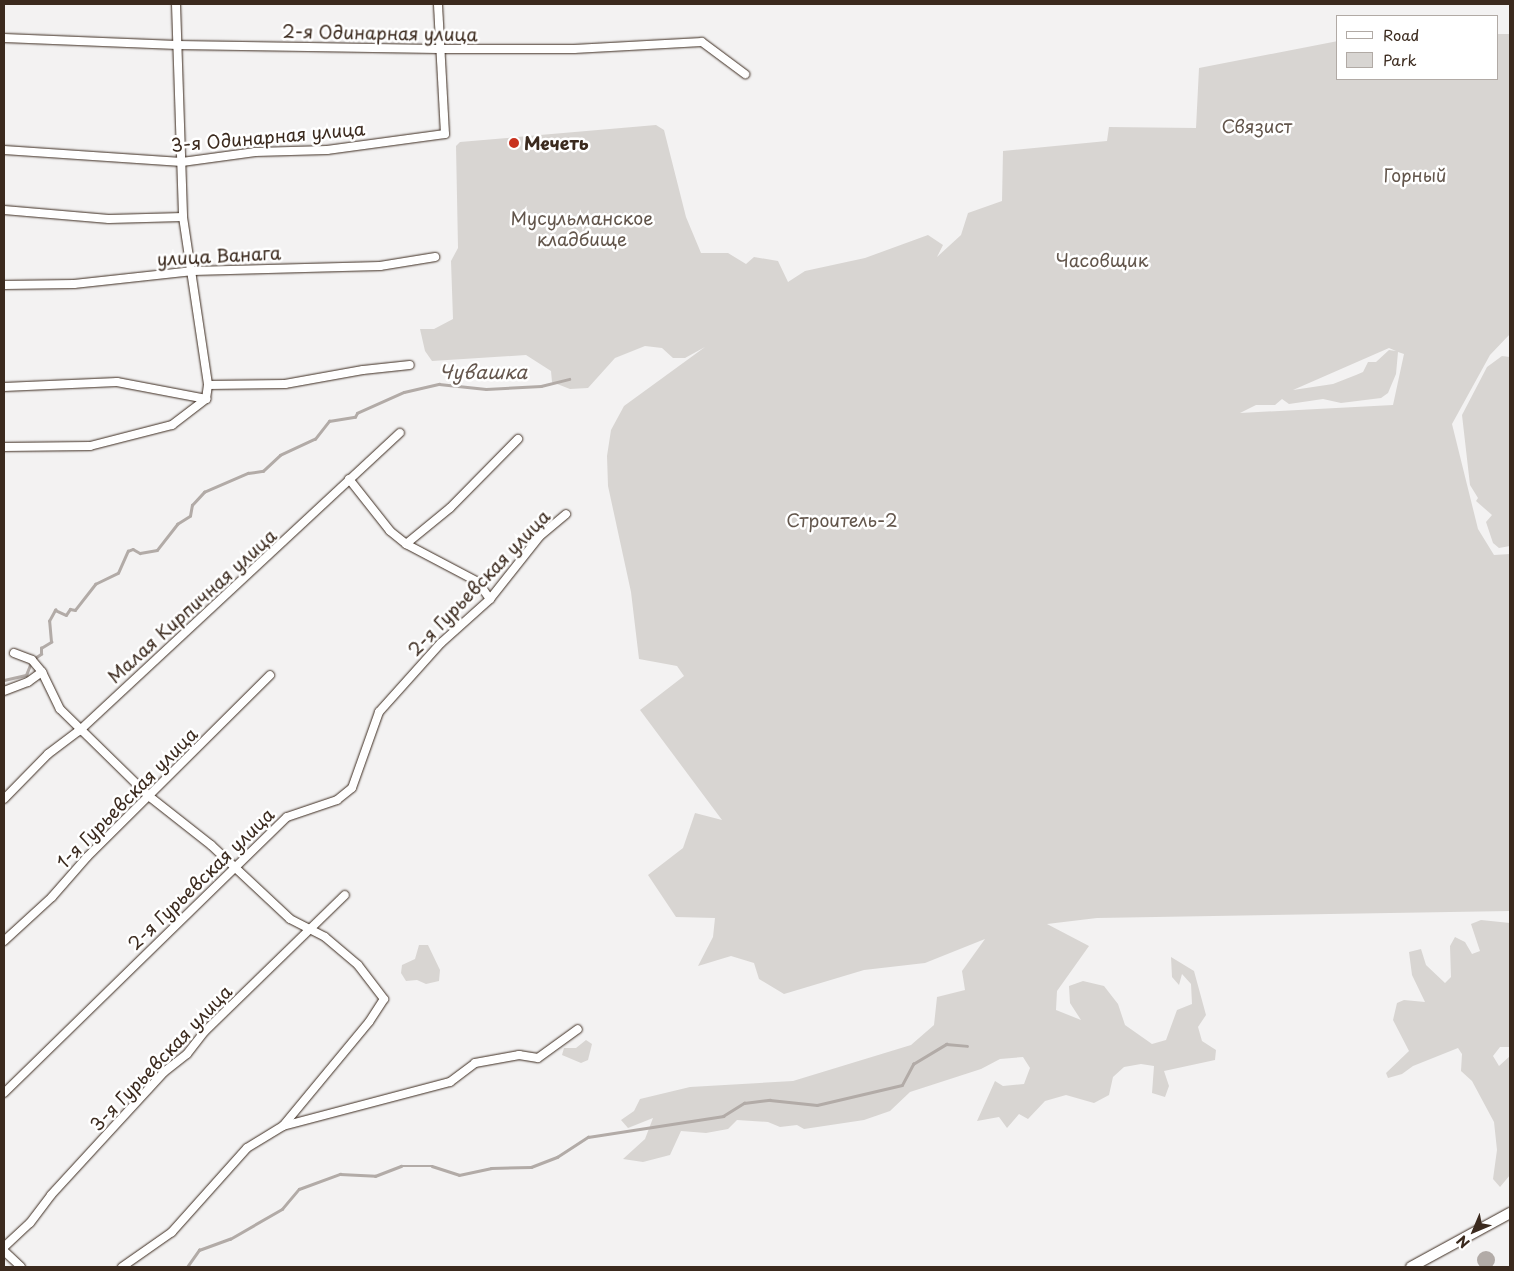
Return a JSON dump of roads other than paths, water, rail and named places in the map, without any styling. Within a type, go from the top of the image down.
[{"type":"main road","points":[[1411,1267],[1510,1213]]},
{"type":"street","points":[[4,448],[90,446],[172,425],[206,399],[208,386],[193,271],[183,217],[176,4]]},
{"type":"street","points":[[438,4],[438,49]]},
{"type":"street","name":"2-я Одинарная улица","points":[[4,38],[177,45],[438,49],[574,49],[702,42],[745,74]]},
{"type":"street","name":"3-я Одинарная улица","points":[[4,150],[182,162],[255,152],[327,150],[445,134],[438,49]]},
{"type":"street","points":[[4,210],[109,219],[183,217]]},
{"type":"street","name":"улица Ванага","points":[[4,286],[74,284],[193,271],[380,266],[435,257]]},
{"type":"street","points":[[208,386],[285,384],[363,370],[410,365]]},
{"type":"street","points":[[4,387],[117,382],[206,399]]},
{"type":"street","name":"Малая Кирпичная улица","points":[[4,799],[48,754],[79,731],[400,433]]},
{"type":"street","points":[[406,544],[464,495],[518,439]]},
{"type":"street","points":[[349,479],[390,531],[406,544],[461,570],[478,582],[490,599]]},
{"type":"street","name":"2-я Гурьевская улица","points":[[4,1093],[142,956],[170,932],[287,817],[337,800],[352,788],[379,712],[441,643],[490,599],[540,536],[566,514]]},
{"type":"street","points":[[14,653],[32,660],[42,672],[60,709],[79,731],[150,797],[212,845],[290,919],[310,928],[358,964],[384,999],[369,1022],[283,1126]]},
{"type":"street","points":[[4,691],[28,682],[42,672]]},
{"type":"street","name":"1-я Гурьевская улица","points":[[4,941],[270,675]]},
{"type":"street","name":"3-я Гурьевская улица","points":[[4,1247],[30,1223],[51,1195],[164,1072],[187,1054],[205,1030],[345,895]]},
{"type":"street","points":[[122,1267],[172,1232],[247,1148],[283,1126],[450,1082],[475,1063],[519,1055],[538,1058],[578,1029]]},
{"type":"street","points":[[4,1251],[21,1267]]},
{"type":"waterway","name":"Чувашка","points":[[4,680],[26,675],[32,660],[41,654],[41,648],[51,642],[49,621],[55,610],[66,615],[70,609],[75,610],[95,584],[118,573],[128,551],[133,549],[140,553],[157,550],[177,524],[190,516],[192,505],[204,492],[248,473],[263,471],[280,455],[315,439],[329,421],[355,417],[357,413],[404,392],[439,384],[486,389],[541,386],[569,379]]},
{"type":"waterway","points":[[187,1267],[199,1250],[230,1239],[282,1209],[299,1189],[340,1174],[375,1176],[401,1166],[432,1166],[459,1175],[491,1168],[531,1167],[557,1157],[588,1137],[723,1116],[744,1103],[770,1100],[817,1105],[902,1085],[913,1064],[946,1044],[967,1046]]},
{"type":"place","name":"Мечеть","points":[[514,143]]},
{"type":"park label","name":"Связист","points":[[1257,126]]},
{"type":"park label","name":"Горный","points":[[1415,175]]},
{"type":"park label","name":"Мусульманское кладбище","points":[[582,229]]},
{"type":"park label","name":"Часовщик","points":[[1102,260]]},
{"type":"park label","name":"Строитель-2","points":[[842,520]]}]
